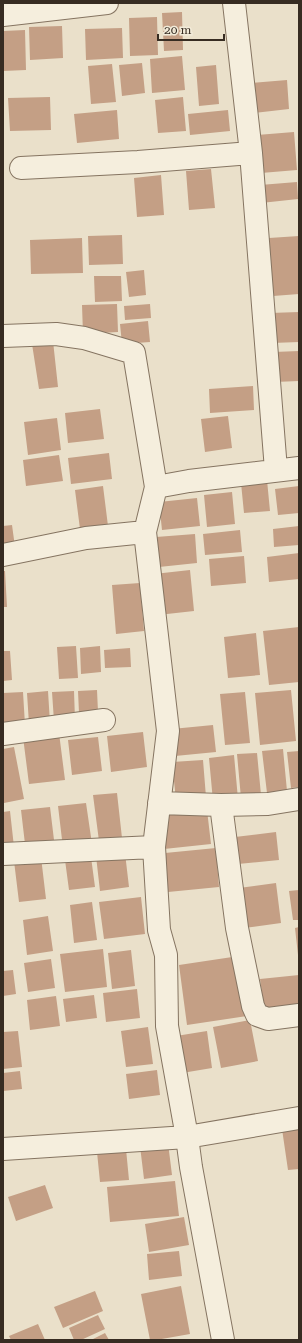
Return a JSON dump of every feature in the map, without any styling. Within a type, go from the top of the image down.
[{"type":"street","points":[[3,15],[44,6],[107,3]]},
{"type":"street","points":[[234,3],[251,153],[276,470]]},
{"type":"street","points":[[21,168],[138,162],[251,153]]},
{"type":"street","points":[[3,336],[56,334],[84,338],[134,353],[156,487],[145,532],[168,731],[154,847],[159,930],[166,955],[167,1026],[198,1207],[223,1340]]},
{"type":"street","points":[[156,487],[189,480],[299,468]]},
{"type":"street","points":[[3,555],[86,538],[145,532]]},
{"type":"street","points":[[3,734],[104,720]]},
{"type":"street","points":[[159,803],[220,805],[268,804],[299,799]]},
{"type":"street","points":[[220,805],[237,928],[253,1006],[257,1015],[268,1019],[299,1015]]},
{"type":"street","points":[[3,854],[154,847]]},
{"type":"street","points":[[3,1149],[187,1137],[299,1118]]},
{"type":"building","points":[[182,12],[183,50],[164,51],[162,13]]},
{"type":"building","points":[[157,17],[158,55],[130,56],[129,18]]},
{"type":"building","points":[[62,26],[63,58],[30,60],[29,27]]},
{"type":"building","points":[[122,28],[123,58],[86,60],[85,29]]},
{"type":"building","points":[[25,30],[26,70],[3,71],[3,31]]},
{"type":"building","points":[[182,56],[185,90],[152,93],[150,59]]},
{"type":"building","points":[[142,63],[145,93],[122,96],[119,65]]},
{"type":"building","points":[[112,64],[116,102],[91,104],[88,66]]},
{"type":"building","points":[[216,65],[219,104],[199,106],[196,67]]},
{"type":"building","points":[[287,80],[289,109],[254,113],[251,83]]},
{"type":"building","points":[[50,97],[51,130],[10,131],[8,98]]},
{"type":"building","points":[[183,97],[186,131],[158,133],[155,100]]},
{"type":"building","points":[[117,110],[119,139],[77,143],[74,114]]},
{"type":"building","points":[[228,110],[230,131],[190,135],[188,114]]},
{"type":"building","points":[[294,132],[297,170],[261,173],[257,135]]},
{"type":"building","points":[[211,169],[215,208],[189,210],[186,171]]},
{"type":"building","points":[[161,175],[164,215],[137,217],[134,178]]},
{"type":"building","points":[[297,182],[298,199],[261,203],[260,185]]},
{"type":"building","points":[[122,235],[123,264],[89,265],[88,236]]},
{"type":"building","points":[[299,236],[299,294],[273,296],[269,238]]},
{"type":"building","points":[[82,238],[83,273],[31,274],[30,240]]},
{"type":"building","points":[[144,270],[146,295],[129,297],[126,272]]},
{"type":"building","points":[[94,276],[121,276],[122,301],[95,302]]},
{"type":"building","points":[[117,304],[118,332],[83,334],[82,305]]},
{"type":"building","points":[[150,304],[151,318],[125,320],[124,306]]},
{"type":"building","points":[[299,312],[299,342],[272,343],[270,313]]},
{"type":"building","points":[[148,321],[150,342],[122,344],[120,324]]},
{"type":"building","points":[[53,341],[58,387],[39,389],[32,344]]},
{"type":"building","points":[[299,351],[299,381],[275,382],[274,352]]},
{"type":"building","points":[[253,386],[254,410],[210,413],[209,389]]},
{"type":"building","points":[[100,409],[104,439],[68,443],[65,413]]},
{"type":"building","points":[[228,416],[232,448],[205,452],[201,419]]},
{"type":"building","points":[[57,418],[61,450],[28,455],[24,422]]},
{"type":"building","points":[[109,453],[112,479],[71,484],[68,458]]},
{"type":"building","points":[[59,455],[63,481],[26,486],[23,460]]},
{"type":"building","points":[[267,480],[270,511],[244,513],[241,483]]},
{"type":"building","points":[[103,486],[108,526],[80,529],[75,490]]},
{"type":"building","points":[[299,486],[299,513],[278,515],[275,489]]},
{"type":"building","points":[[232,492],[235,524],[207,527],[204,495]]},
{"type":"building","points":[[197,498],[200,526],[162,530],[159,502]]},
{"type":"building","points":[[12,525],[15,547],[3,549],[3,526]]},
{"type":"building","points":[[299,526],[299,545],[274,547],[273,529]]},
{"type":"building","points":[[240,530],[242,552],[205,555],[203,534]]},
{"type":"building","points":[[195,534],[197,563],[159,567],[156,537]]},
{"type":"building","points":[[299,553],[299,579],[269,582],[267,557]]},
{"type":"building","points":[[244,556],[246,583],[211,586],[209,559]]},
{"type":"building","points":[[190,570],[194,611],[158,615],[154,574]]},
{"type":"building","points":[[3,571],[5,571],[7,607],[3,607]]},
{"type":"building","points":[[140,583],[144,631],[116,634],[112,585]]},
{"type":"building","points":[[299,627],[299,682],[269,685],[263,631]]},
{"type":"building","points":[[256,633],[260,675],[228,678],[224,637]]},
{"type":"building","points":[[76,646],[78,678],[59,679],[57,647]]},
{"type":"building","points":[[100,646],[101,672],[81,674],[80,648]]},
{"type":"building","points":[[130,648],[131,667],[105,668],[104,650]]},
{"type":"building","points":[[3,651],[10,651],[12,680],[3,681]]},
{"type":"building","points":[[97,690],[98,712],[79,713],[78,691]]},
{"type":"building","points":[[291,690],[296,741],[260,745],[255,693]]},
{"type":"building","points":[[48,691],[50,723],[29,724],[27,693]]},
{"type":"building","points":[[74,691],[75,720],[54,721],[52,692]]},
{"type":"building","points":[[23,692],[25,725],[3,726],[3,693]]},
{"type":"building","points":[[245,692],[250,743],[225,745],[220,694]]},
{"type":"building","points":[[213,725],[216,752],[175,756],[172,729]]},
{"type":"building","points":[[143,732],[147,767],[111,772],[107,736]]},
{"type":"building","points":[[59,733],[65,780],[29,784],[23,737]]},
{"type":"building","points":[[98,737],[102,771],[72,775],[68,740]]},
{"type":"building","points":[[14,747],[24,799],[4,803],[3,749]]},
{"type":"building","points":[[283,749],[287,791],[267,793],[262,751]]},
{"type":"building","points":[[299,751],[299,787],[291,788],[287,752]]},
{"type":"building","points":[[257,753],[261,795],[241,798],[237,754]]},
{"type":"building","points":[[234,755],[238,799],[213,801],[209,758]]},
{"type":"building","points":[[203,760],[206,797],[176,800],[172,762]]},
{"type":"building","points":[[117,793],[122,838],[99,841],[93,795]]},
{"type":"building","points":[[86,803],[92,844],[63,848],[58,806]]},
{"type":"building","points":[[50,807],[54,840],[25,844],[21,810]]},
{"type":"building","points":[[207,810],[211,844],[164,849],[161,815]]},
{"type":"building","points":[[10,811],[14,847],[3,849],[3,812]]},
{"type":"building","points":[[276,832],[279,860],[238,864],[235,837]]},
{"type":"building","points":[[216,848],[219,887],[168,892],[165,853]]},
{"type":"building","points":[[125,853],[129,887],[100,891],[96,856]]},
{"type":"building","points":[[41,857],[46,899],[19,902],[14,861]]},
{"type":"building","points":[[91,857],[95,887],[69,890],[65,860]]},
{"type":"building","points":[[276,883],[281,923],[244,928],[239,888]]},
{"type":"building","points":[[299,890],[299,920],[293,920],[289,891]]},
{"type":"building","points":[[141,897],[145,934],[104,939],[99,902]]},
{"type":"building","points":[[92,902],[97,940],[74,943],[70,905]]},
{"type":"building","points":[[48,916],[53,951],[27,955],[23,920]]},
{"type":"building","points":[[299,927],[299,955],[298,955],[295,928]]},
{"type":"building","points":[[103,949],[107,987],[65,992],[60,954]]},
{"type":"building","points":[[131,950],[135,986],[112,989],[108,953]]},
{"type":"building","points":[[239,956],[247,1016],[187,1025],[179,965]]},
{"type":"building","points":[[51,959],[55,988],[28,992],[24,963]]},
{"type":"building","points":[[13,970],[16,994],[3,996],[3,971]]},
{"type":"building","points":[[299,975],[299,1009],[265,1014],[260,979]]},
{"type":"building","points":[[137,989],[140,1018],[106,1022],[103,993]]},
{"type":"building","points":[[94,995],[97,1018],[66,1022],[63,999]]},
{"type":"building","points":[[56,996],[60,1026],[30,1030],[27,1000]]},
{"type":"building","points":[[250,1020],[258,1061],[221,1068],[213,1027]]},
{"type":"building","points":[[148,1027],[153,1064],[126,1067],[121,1031]]},
{"type":"building","points":[[18,1031],[22,1067],[3,1069],[3,1032]]},
{"type":"building","points":[[207,1031],[212,1068],[182,1073],[176,1036]]},
{"type":"building","points":[[157,1070],[160,1095],[129,1099],[126,1074]]},
{"type":"building","points":[[20,1071],[22,1089],[3,1091],[3,1073]]},
{"type":"building","points":[[299,1127],[299,1169],[288,1170],[282,1129]]},
{"type":"building","points":[[168,1143],[172,1175],[144,1179],[140,1146]]},
{"type":"building","points":[[126,1149],[129,1180],[100,1182],[97,1152]]},
{"type":"building","points":[[175,1181],[179,1216],[110,1222],[107,1187]]},
{"type":"building","points":[[45,1185],[53,1208],[16,1221],[8,1197]]},
{"type":"building","points":[[184,1217],[189,1245],[149,1252],[145,1224]]},
{"type":"building","points":[[179,1251],[182,1276],[149,1280],[147,1254]]},
{"type":"building","points":[[181,1286],[190,1334],[150,1340],[141,1294]]},
{"type":"building","points":[[95,1291],[103,1311],[63,1328],[54,1307]]},
{"type":"building","points":[[98,1315],[105,1329],[81,1340],[74,1340],[69,1328]]},
{"type":"building","points":[[38,1324],[45,1340],[11,1340],[9,1336]]},
{"type":"building","points":[[105,1333],[109,1340],[91,1340]]}]
